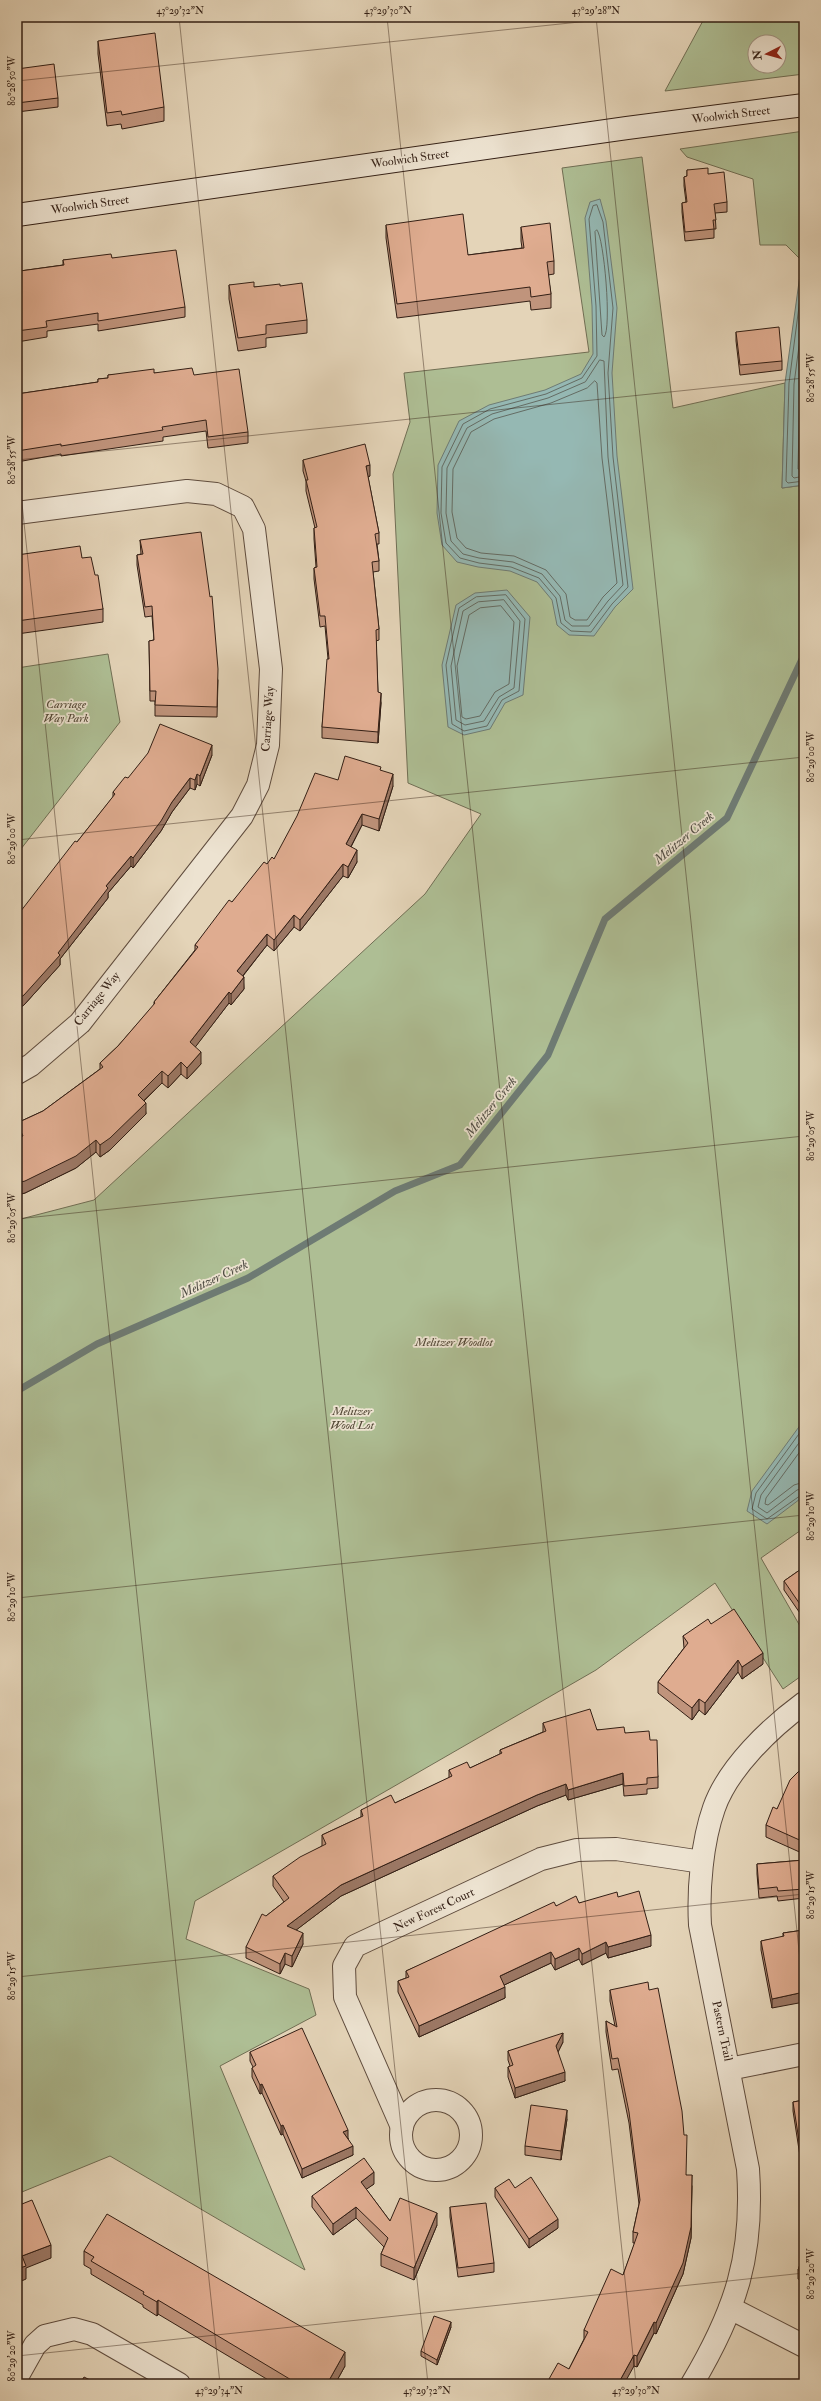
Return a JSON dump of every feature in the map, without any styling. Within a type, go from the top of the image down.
[{"type":"street","name":"Woolwich Street","points":[[17,215],[619,129],[804,105]]},
{"type":"street","name":"Carriage Way","points":[[17,513],[187,491],[216,494],[243,507],[254,529],[271,669],[268,745],[258,785],[242,816],[80,1023],[31,1065],[17,1073]]},
{"type":"street","name":"Pastern Trail","points":[[692,2384],[711,2351],[730,2308],[743,2270],[749,2233],[750,2202],[748,2169],[700,1925],[698,1894],[702,1862],[714,1808],[734,1772],[759,1740],[804,1703]]},
{"type":"street","name":"New Forest Court","points":[[402,2126],[345,1997],[344,1966],[355,1946],[541,1859],[577,1850],[616,1849],[702,1862]]},
{"type":"street","points":[[729,2069],[804,2054]]},
{"type":"street","points":[[730,2308],[804,2346]]},
{"type":"street","points":[[17,2377],[35,2344],[45,2336],[74,2329],[92,2334],[179,2384]]},
{"type":"green space","points":[[705,17],[804,17],[804,74],[665,91]]},
{"type":"green space","points":[[804,131],[804,246],[801,260],[786,245],[760,245],[753,179],[687,157],[680,149]]},
{"type":"green space","name":"Melitzer Woodlot","points":[[642,157],[673,408],[785,383],[782,488],[804,485],[804,1528],[761,1558],[804,1633],[804,1674],[783,1689],[715,1583],[596,1670],[195,1901],[186,1939],[309,1989],[316,2015],[220,2066],[305,2270],[110,2156],[17,2194],[17,1220],[94,1200],[425,894],[481,814],[408,783],[393,474],[410,422],[404,373],[589,352],[562,168]]},
{"type":"green space","name":"Carriage Way Park","points":[[108,654],[120,722],[17,854],[17,668]]},
{"type":"water","points":[[600,199],[606,221],[617,308],[612,373],[617,456],[633,589],[615,607],[594,636],[569,635],[557,625],[552,600],[537,582],[510,571],[478,567],[457,562],[442,545],[437,513],[438,465],[459,421],[489,405],[545,390],[581,374],[593,354],[592,306],[585,218],[590,202]]},
{"type":"water","points":[[804,246],[804,485],[782,488],[785,383]]},
{"type":"water","points":[[507,590],[530,617],[523,695],[505,703],[490,729],[464,735],[448,727],[442,665],[456,605],[475,593]]},
{"type":"water","points":[[804,1420],[804,1496],[767,1524],[747,1511],[752,1491]]},
{"type":"building","points":[[155,33],[164,107],[122,115],[121,111],[107,113],[98,41]]},
{"type":"building","points":[[54,64],[58,98],[17,103],[17,69]]},
{"type":"building","points":[[708,168],[708,174],[724,172],[727,202],[714,204],[716,220],[713,220],[714,229],[685,232],[682,203],[687,202],[684,177],[687,176],[687,170]]},
{"type":"building","points":[[463,214],[468,255],[524,248],[521,227],[550,223],[554,261],[547,262],[551,294],[531,297],[530,287],[397,304],[386,225]]},
{"type":"building","points":[[176,250],[185,307],[98,321],[98,313],[46,321],[47,327],[17,331],[17,267],[19,267],[20,271],[64,265],[63,260],[111,254],[112,258]]},
{"type":"building","points":[[254,282],[254,287],[302,283],[307,320],[266,325],[266,334],[238,338],[229,285]]},
{"type":"building","points":[[779,327],[782,361],[740,365],[736,332]]},
{"type":"building","points":[[192,368],[194,375],[239,369],[248,432],[208,437],[206,420],[162,427],[163,430],[61,446],[61,444],[17,451],[17,394],[98,382],[98,379],[108,378],[108,375],[154,369],[154,373]]},
{"type":"building","points":[[365,444],[370,465],[366,466],[379,533],[375,534],[379,561],[372,562],[379,629],[376,630],[378,692],[381,693],[378,732],[322,727],[327,659],[329,659],[325,616],[320,616],[314,568],[317,567],[314,528],[317,527],[303,460]]},
{"type":"building","points":[[201,532],[210,597],[212,596],[218,669],[217,707],[155,705],[156,691],[150,691],[149,641],[154,640],[152,606],[145,607],[137,555],[143,554],[140,540]]},
{"type":"building","points":[[80,546],[82,558],[91,557],[95,575],[98,575],[103,609],[17,621],[17,555]]},
{"type":"building","points":[[160,724],[212,745],[200,776],[197,774],[195,780],[190,778],[172,802],[161,821],[133,858],[131,856],[106,886],[108,888],[58,953],[60,955],[24,995],[17,1000],[17,916],[75,841],[77,842],[115,794],[113,792],[125,777],[128,778],[148,753]]},
{"type":"building","points":[[345,756],[381,767],[380,770],[393,774],[379,819],[362,814],[346,844],[357,850],[348,867],[343,864],[300,920],[294,915],[274,940],[267,934],[237,971],[244,977],[231,994],[229,992],[190,1042],[201,1052],[187,1068],[181,1062],[168,1076],[162,1071],[138,1095],[146,1103],[110,1138],[100,1145],[96,1140],[76,1156],[25,1181],[17,1183],[17,1138],[23,1136],[17,1123],[43,1111],[103,1067],[100,1063],[118,1046],[155,1003],[154,1002],[198,947],[195,945],[229,900],[232,902],[264,862],[267,864],[272,857],[274,859],[297,816],[315,773],[338,780]]},
{"type":"building","points":[[804,1567],[804,1610],[784,1581]]},
{"type":"building","points":[[734,1609],[763,1653],[742,1667],[738,1660],[705,1703],[699,1699],[692,1708],[658,1682],[688,1643],[683,1636],[708,1619],[711,1624]]},
{"type":"building","points":[[590,1709],[597,1730],[624,1727],[625,1733],[649,1731],[650,1740],[657,1740],[658,1777],[647,1778],[647,1784],[624,1786],[623,1773],[568,1790],[566,1784],[537,1795],[341,1885],[287,1926],[303,1933],[292,1956],[285,1953],[280,1964],[246,1947],[262,1914],[266,1916],[289,1898],[273,1876],[300,1857],[326,1844],[322,1835],[363,1816],[361,1810],[391,1795],[395,1803],[452,1776],[449,1770],[467,1762],[470,1768],[502,1753],[500,1750],[546,1731],[543,1723]]},
{"type":"building","points":[[804,1766],[804,1842],[766,1825],[773,1807],[777,1809],[790,1780]]},
{"type":"building","points":[[804,1860],[804,1889],[778,1891],[777,1887],[759,1889],[757,1864]]},
{"type":"building","points":[[639,1891],[651,1935],[608,1947],[606,1942],[582,1954],[579,1948],[555,1959],[551,1952],[500,1976],[505,1987],[419,2026],[398,1981],[409,1977],[406,1971],[554,1902],[556,1906],[576,1896],[579,1903],[617,1892],[618,1897]]},
{"type":"building","points":[[804,1930],[804,1992],[772,1999],[761,1941],[784,1936],[783,1933]]},
{"type":"building","points":[[648,1982],[649,1990],[658,1988],[682,2111],[684,2135],[687,2135],[686,2175],[692,2175],[691,2227],[683,2263],[656,2323],[654,2322],[637,2356],[634,2355],[618,2384],[549,2384],[551,2381],[549,2379],[558,2363],[569,2369],[588,2332],[584,2330],[611,2269],[623,2275],[638,2233],[633,2232],[640,2200],[629,2112],[618,2058],[612,2059],[606,2021],[617,2027],[610,1990]]},
{"type":"building","points":[[302,2028],[348,2130],[343,2132],[353,2146],[302,2169],[283,2125],[281,2126],[262,2084],[260,2085],[252,2068],[256,2065],[250,2052]]},
{"type":"building","points":[[563,2033],[556,2046],[565,2072],[515,2088],[508,2067],[513,2065],[508,2051]]},
{"type":"building","points":[[804,2100],[804,2160],[802,2160],[793,2102]]},
{"type":"building","points":[[531,2105],[567,2110],[561,2151],[525,2146]]},
{"type":"building","points":[[364,2158],[374,2172],[361,2182],[390,2221],[400,2198],[437,2213],[414,2268],[381,2254],[388,2238],[356,2207],[333,2224],[312,2196]]},
{"type":"building","points":[[531,2177],[558,2219],[529,2239],[495,2188],[509,2179],[515,2188]]},
{"type":"building","points":[[32,2200],[51,2245],[22,2256],[26,2266],[17,2269],[17,2206]]},
{"type":"building","points":[[486,2203],[494,2263],[458,2268],[450,2207]]},
{"type":"building","points":[[107,2214],[345,2352],[327,2384],[298,2384],[158,2300],[157,2302],[143,2294],[144,2292],[91,2261],[94,2257],[84,2251]]},
{"type":"building","points":[[804,2253],[804,2272],[798,2270]]},
{"type":"building","points":[[434,2316],[451,2322],[437,2360],[421,2351]]},
{"type":"building","points":[[84,2377],[98,2384],[80,2384]]},
{"type":"waterway","name":"Melitzer Creek","points":[[17,1391],[97,1344],[248,1278],[395,1191],[460,1165],[548,1055],[605,919],[727,818],[804,655]]},
{"type":"park label","name":"Melitzer Wood Lot","points":[[352,1418]]}]
